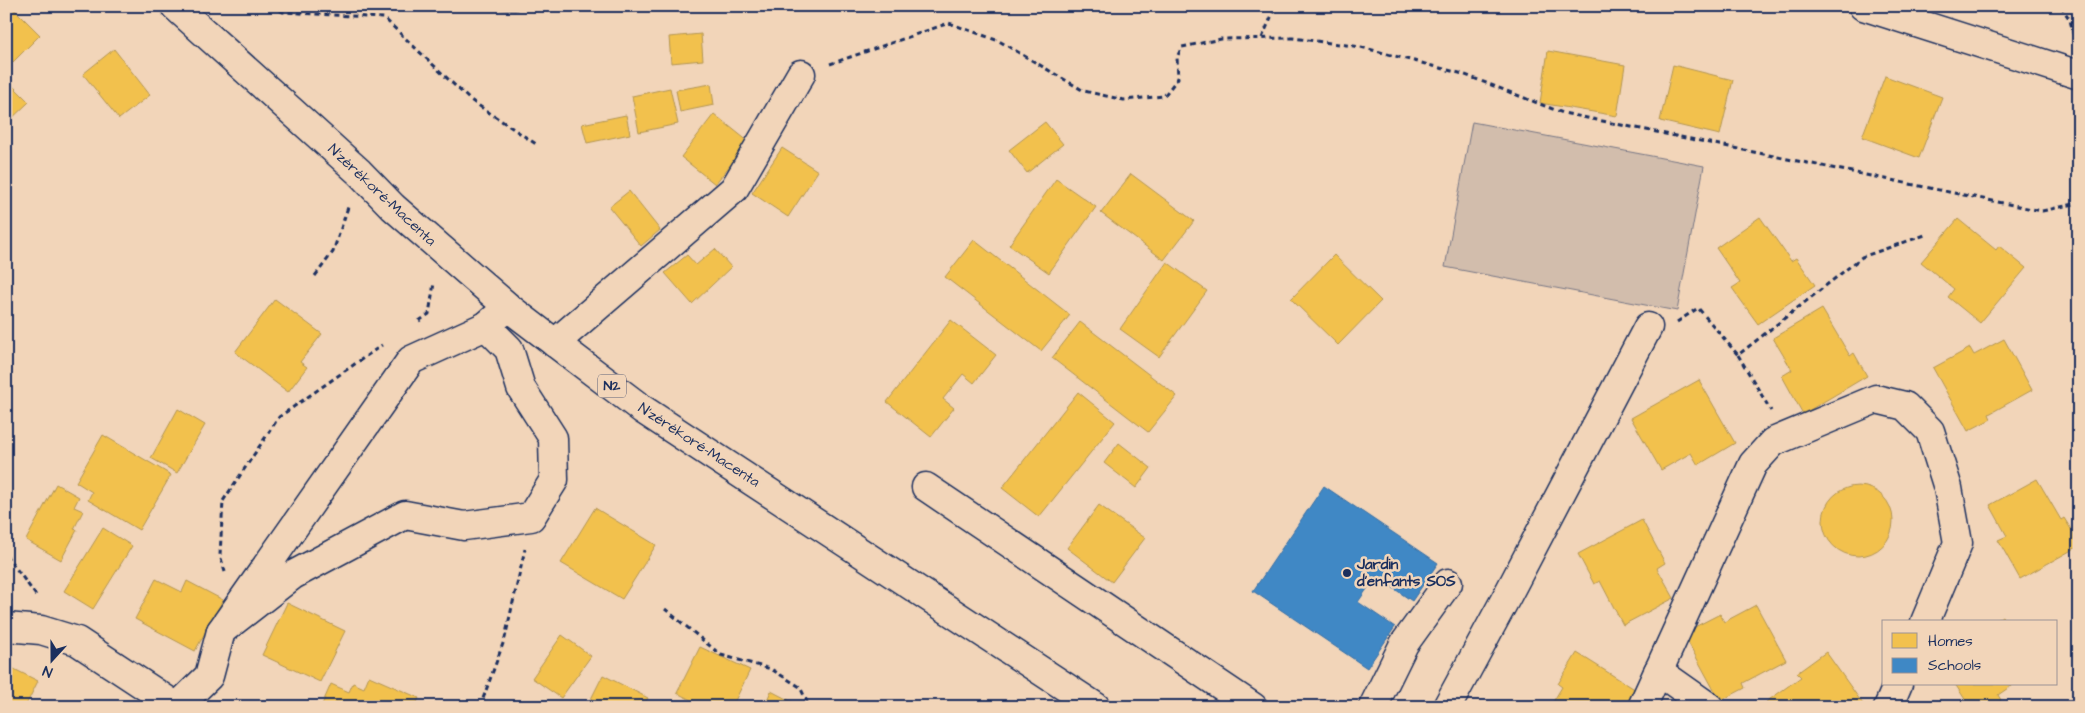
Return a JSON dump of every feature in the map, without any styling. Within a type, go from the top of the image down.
[{"type":"main road","name":"N'zérékoré-Macenta","points":[[175,6],[359,172],[393,207],[440,249],[508,308],[555,344],[642,409],[1096,707]]},
{"type":"main road","points":[[1863,6],[2079,75]]},
{"type":"main road","points":[[555,344],[734,189],[801,74]]},
{"type":"main road","points":[[6,627],[41,630],[77,641],[177,707],[209,676],[221,631],[411,360],[486,326],[508,308]]},
{"type":"main road","points":[[221,631],[293,575],[405,515],[464,526],[530,517],[554,480],[553,438],[521,388],[509,350],[486,326]]},
{"type":"main road","points":[[1447,707],[1521,571],[1648,327]]},
{"type":"main road","points":[[1642,707],[1752,464],[1773,442],[1876,399],[1905,406],[1930,431],[1948,488],[1958,543],[1926,620]]},
{"type":"main road","points":[[926,488],[1253,707]]},
{"type":"main road","points":[[1373,707],[1404,644],[1448,583]]},
{"type":"main road","points":[[1658,671],[1709,707]]},
{"type":"main road","points":[[1888,707],[1897,686]]},
{"type":"path","points":[[272,6],[282,12],[384,18],[470,99],[536,144]]},
{"type":"path","points":[[1262,38],[1276,6]]},
{"type":"path","points":[[2061,6],[2070,20],[2076,45]]},
{"type":"path","points":[[801,74],[949,23],[999,41],[1084,91],[1124,100],[1164,96],[1178,78],[1177,57],[1182,47],[1221,39],[1293,38],[1360,47],[1463,74],[1563,113],[2042,211],[2079,203]]},
{"type":"path","points":[[314,276],[333,252],[359,172]]},
{"type":"path","points":[[1738,355],[1862,257],[1925,235]]},
{"type":"path","points":[[414,323],[429,314],[440,249]]},
{"type":"path","points":[[1648,327],[1674,324],[1698,308],[1738,355],[1786,438]]},
{"type":"path","points":[[227,579],[220,555],[223,501],[279,417],[384,344]]},
{"type":"path","points":[[6,503],[6,510]]},
{"type":"path","points":[[480,707],[505,638],[530,517]]},
{"type":"path","points":[[665,610],[721,655],[771,669],[800,687],[808,704],[816,707]]},
{"type":"shaded area","points":[[464,6],[523,6],[515,11]]},
{"type":"shaded area","points":[[1472,122],[1704,166],[1677,311],[1445,267]]},
{"type":"building: Homes","points":[[6,6],[11,6],[40,35],[6,69]]},
{"type":"building: Homes","points":[[701,34],[703,60],[671,63],[669,37]]},
{"type":"building: Homes","points":[[114,49],[150,95],[119,119],[83,74]]},
{"type":"building: Homes","points":[[1548,51],[1625,65],[1617,116],[1540,103]]},
{"type":"building: Homes","points":[[1673,65],[1733,80],[1720,135],[1660,121]]},
{"type":"building: Homes","points":[[1885,76],[1942,97],[1919,158],[1862,137]]},
{"type":"building: Homes","points":[[6,79],[29,102],[7,123],[6,122]]},
{"type":"building: Homes","points":[[711,84],[714,105],[680,112],[676,90]]},
{"type":"building: Homes","points":[[670,88],[678,124],[639,132],[632,96]]},
{"type":"building: Homes","points":[[714,114],[749,142],[715,184],[681,157]]},
{"type":"building: Homes","points":[[626,115],[630,134],[587,143],[582,124]]},
{"type":"building: Homes","points":[[1045,122],[1063,144],[1027,173],[1009,150]]},
{"type":"building: Homes","points":[[782,148],[818,171],[788,217],[752,193]]},
{"type":"building: Homes","points":[[1131,174],[1194,221],[1164,260],[1101,213]]},
{"type":"building: Homes","points":[[1056,179],[1096,207],[1049,273],[1009,245]]},
{"type":"building: Homes","points":[[629,191],[660,230],[641,246],[609,207]]},
{"type":"building: Homes","points":[[1760,217],[1791,261],[1796,258],[1815,285],[1758,324],[1732,288],[1740,283],[1716,248]]},
{"type":"building: Homes","points":[[1958,219],[1996,250],[1999,246],[2026,268],[1980,323],[1948,297],[1954,289],[1921,262]]},
{"type":"building: Homes","points":[[974,240],[1070,315],[1041,351],[945,277]]},
{"type":"building: Homes","points":[[715,249],[731,267],[692,304],[665,273],[687,255],[696,265]]},
{"type":"building: Homes","points":[[1334,255],[1381,301],[1338,345],[1291,299]]},
{"type":"building: Homes","points":[[1167,262],[1207,291],[1159,357],[1120,329]]},
{"type":"building: Homes","points":[[275,299],[322,334],[300,362],[307,367],[288,392],[235,352]]},
{"type":"building: Homes","points":[[1822,309],[1850,356],[1854,353],[1867,376],[1803,414],[1782,376],[1792,370],[1773,338]]},
{"type":"building: Homes","points":[[951,320],[996,355],[974,383],[963,374],[943,399],[954,408],[931,437],[887,402]]},
{"type":"building: Homes","points":[[1080,322],[1177,396],[1148,432],[1052,358]]},
{"type":"building: Homes","points":[[2004,339],[2032,390],[1989,414],[1991,419],[1968,431],[1933,368],[1970,348],[1974,355]]},
{"type":"building: Homes","points":[[1699,380],[1735,443],[1698,465],[1691,453],[1661,470],[1631,418]]},
{"type":"building: Homes","points":[[1078,392],[1115,422],[1039,517],[1002,488]]},
{"type":"building: Homes","points":[[178,409],[205,425],[177,473],[151,458]]},
{"type":"building: Homes","points":[[103,435],[171,475],[139,530],[88,500],[92,492],[76,482]]},
{"type":"building: Homes","points":[[1119,443],[1151,468],[1136,488],[1104,463]]},
{"type":"building: Homes","points":[[2037,479],[2061,520],[2064,518],[2079,542],[2079,546],[2020,579],[1998,540],[2007,536],[1990,505]]},
{"type":"building: Homes","points":[[56,484],[79,497],[74,507],[83,511],[74,529],[77,530],[61,560],[26,540]]},
{"type":"building: Homes","points":[[1858,486],[1877,492],[1887,502],[1893,521],[1887,540],[1877,550],[1858,556],[1839,550],[1829,540],[1823,521],[1829,502],[1839,492]]},
{"type":"building: Homes","points":[[1099,505],[1145,538],[1112,582],[1067,548]]},
{"type":"building: Homes","points":[[595,508],[656,545],[622,599],[561,563]]},
{"type":"building: Homes","points":[[1642,520],[1665,563],[1657,568],[1674,598],[1623,625],[1600,581],[1594,584],[1578,554]]},
{"type":"building: Homes","points":[[103,528],[132,546],[93,609],[64,591]]},
{"type":"building: Homes","points":[[156,579],[182,592],[187,581],[223,600],[195,651],[135,619]]},
{"type":"building: Homes","points":[[287,603],[345,631],[320,682],[262,655]]},
{"type":"building: Homes","points":[[1756,605],[1786,660],[1743,683],[1745,688],[1720,701],[1683,633],[1720,614],[1724,622]]},
{"type":"building: Homes","points":[[2002,616],[2005,620],[1997,620]]},
{"type":"building: Homes","points":[[562,635],[591,656],[561,698],[532,678]]},
{"type":"building: Homes","points":[[700,647],[750,670],[732,707],[705,707],[677,693]]},
{"type":"building: Homes","points":[[1826,652],[1865,707],[1769,707],[1766,702],[1801,677],[1797,673]]},
{"type":"building: Homes","points":[[1577,653],[1641,693],[1632,707],[1550,707],[1562,687],[1558,684]]},
{"type":"building: Homes","points":[[6,665],[38,681],[25,707],[6,707]]},
{"type":"building: Homes","points":[[603,675],[648,698],[643,707],[587,707]]},
{"type":"building: Homes","points":[[369,676],[419,698],[415,707],[321,707],[331,684],[349,692],[353,683],[364,688]]},
{"type":"building: Homes","points":[[1956,686],[2011,686],[1998,695],[2001,700],[1991,707],[1970,707]]},
{"type":"building: Homes","points":[[771,691],[802,707],[764,707]]},
{"type":"building: Schools","points":[[1324,486],[1438,563],[1412,601],[1376,576],[1358,602],[1395,627],[1367,668],[1253,591]]},
{"type":"place","name":"Jardin d'enfants SOS","points":[[1347,573]]}]
